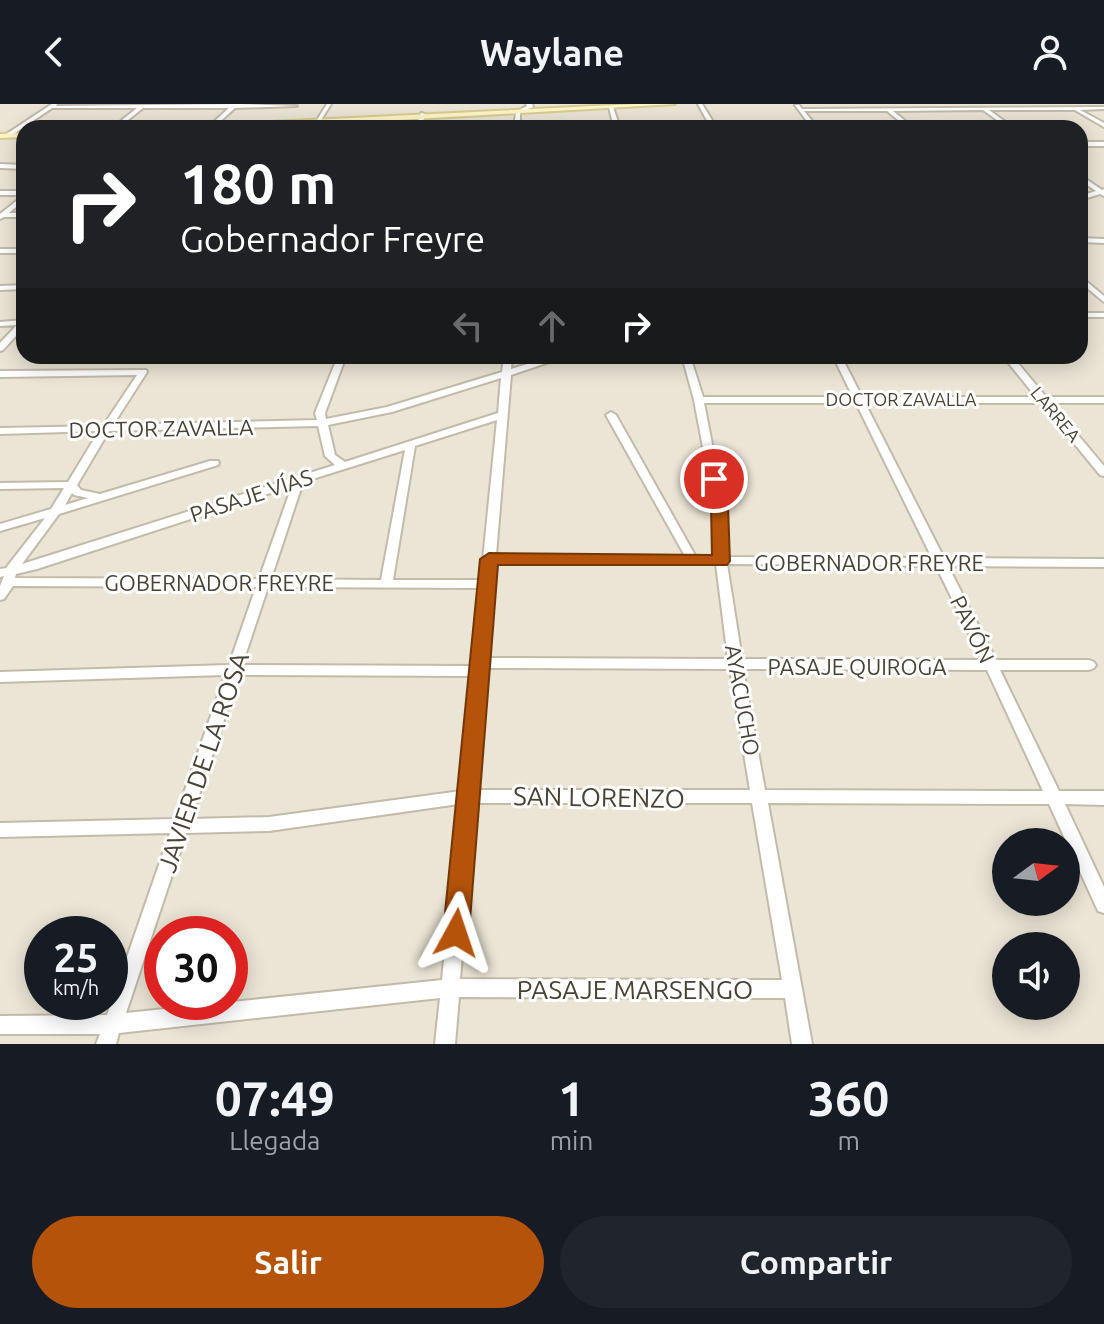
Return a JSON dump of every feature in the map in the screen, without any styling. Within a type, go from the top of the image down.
[{"type":"main road","points":[[365,120],[530,106],[596,104]]},
{"type":"main road","points":[[422,116],[672,104]]},
{"type":"street","points":[[795,104],[808,120]]},
{"type":"street","points":[[883,104],[902,120]]},
{"type":"street","points":[[977,104],[1000,120]]},
{"type":"street","points":[[1068,104],[1104,125]]},
{"type":"street","points":[[29,120],[53,105],[295,106]]},
{"type":"street","points":[[125,120],[144,105]]},
{"type":"street","points":[[518,120],[518,113],[530,106]]},
{"type":"street","points":[[611,107],[615,120]]},
{"type":"street","points":[[800,110],[1104,108]]},
{"type":"street","points":[[421,120],[422,116]]},
{"type":"street","points":[[1088,183],[1103,192]]},
{"type":"street","points":[[1,216],[16,202]]},
{"type":"street","points":[[1088,285],[1104,300]]},
{"type":"street","points":[[0,348],[16,331]]},
{"type":"street","points":[[339,364],[320,413],[330,456],[343,466]]},
{"type":"street","points":[[445,1044],[508,364]]},
{"type":"street","points":[[321,423],[389,410],[537,364]]},
{"type":"street","name":"AYACUCHO","points":[[688,364],[699,400],[719,506],[721,561],[736,666],[802,1044]]},
{"type":"street","name":"PAVÓN","points":[[841,364],[992,666],[1104,905]]},
{"type":"street","name":"LARREA","points":[[1014,364],[1104,473]]},
{"type":"street","points":[[0,374],[143,372],[110,418],[71,485],[6,575],[0,596]]},
{"type":"street","name":"DOCTOR ZAVALLA","points":[[699,400],[1104,400]]},
{"type":"street","name":"PASAJE VÍAS","points":[[6,575],[502,415]]},
{"type":"street","points":[[611,415],[692,559]]},
{"type":"street","name":"DOCTOR ZAVALLA","points":[[0,431],[321,423]]},
{"type":"street","points":[[386,584],[411,443]]},
{"type":"street","name":"PASAJE VÍAS","points":[[0,528],[214,463]]},
{"type":"street","name":"JAVIER DE LA ROSA","points":[[106,1044],[299,480]]},
{"type":"street","points":[[0,486],[71,485],[78,493],[103,497]]},
{"type":"street","name":"GOBERNADOR FREYRE","points":[[489,559],[1104,563]]},
{"type":"street","name":"GOBERNADOR FREYRE","points":[[6,575],[487,584]]},
{"type":"street","name":"PASAJE QUIROGA","points":[[0,677],[480,667],[1089,665]]},
{"type":"street","name":"SAN LORENZO","points":[[0,830],[269,824],[468,796],[1104,798]]},
{"type":"street","name":"PASAJE MARSENGO","points":[[0,1025],[113,1024],[452,988],[792,989]]},
{"type":"shaded area","points":[[0,104],[1104,104],[1104,1044],[0,1044]]},
{"type":"route","points":[[456,933],[489,559],[721,561],[719,506],[714,479]]}]
